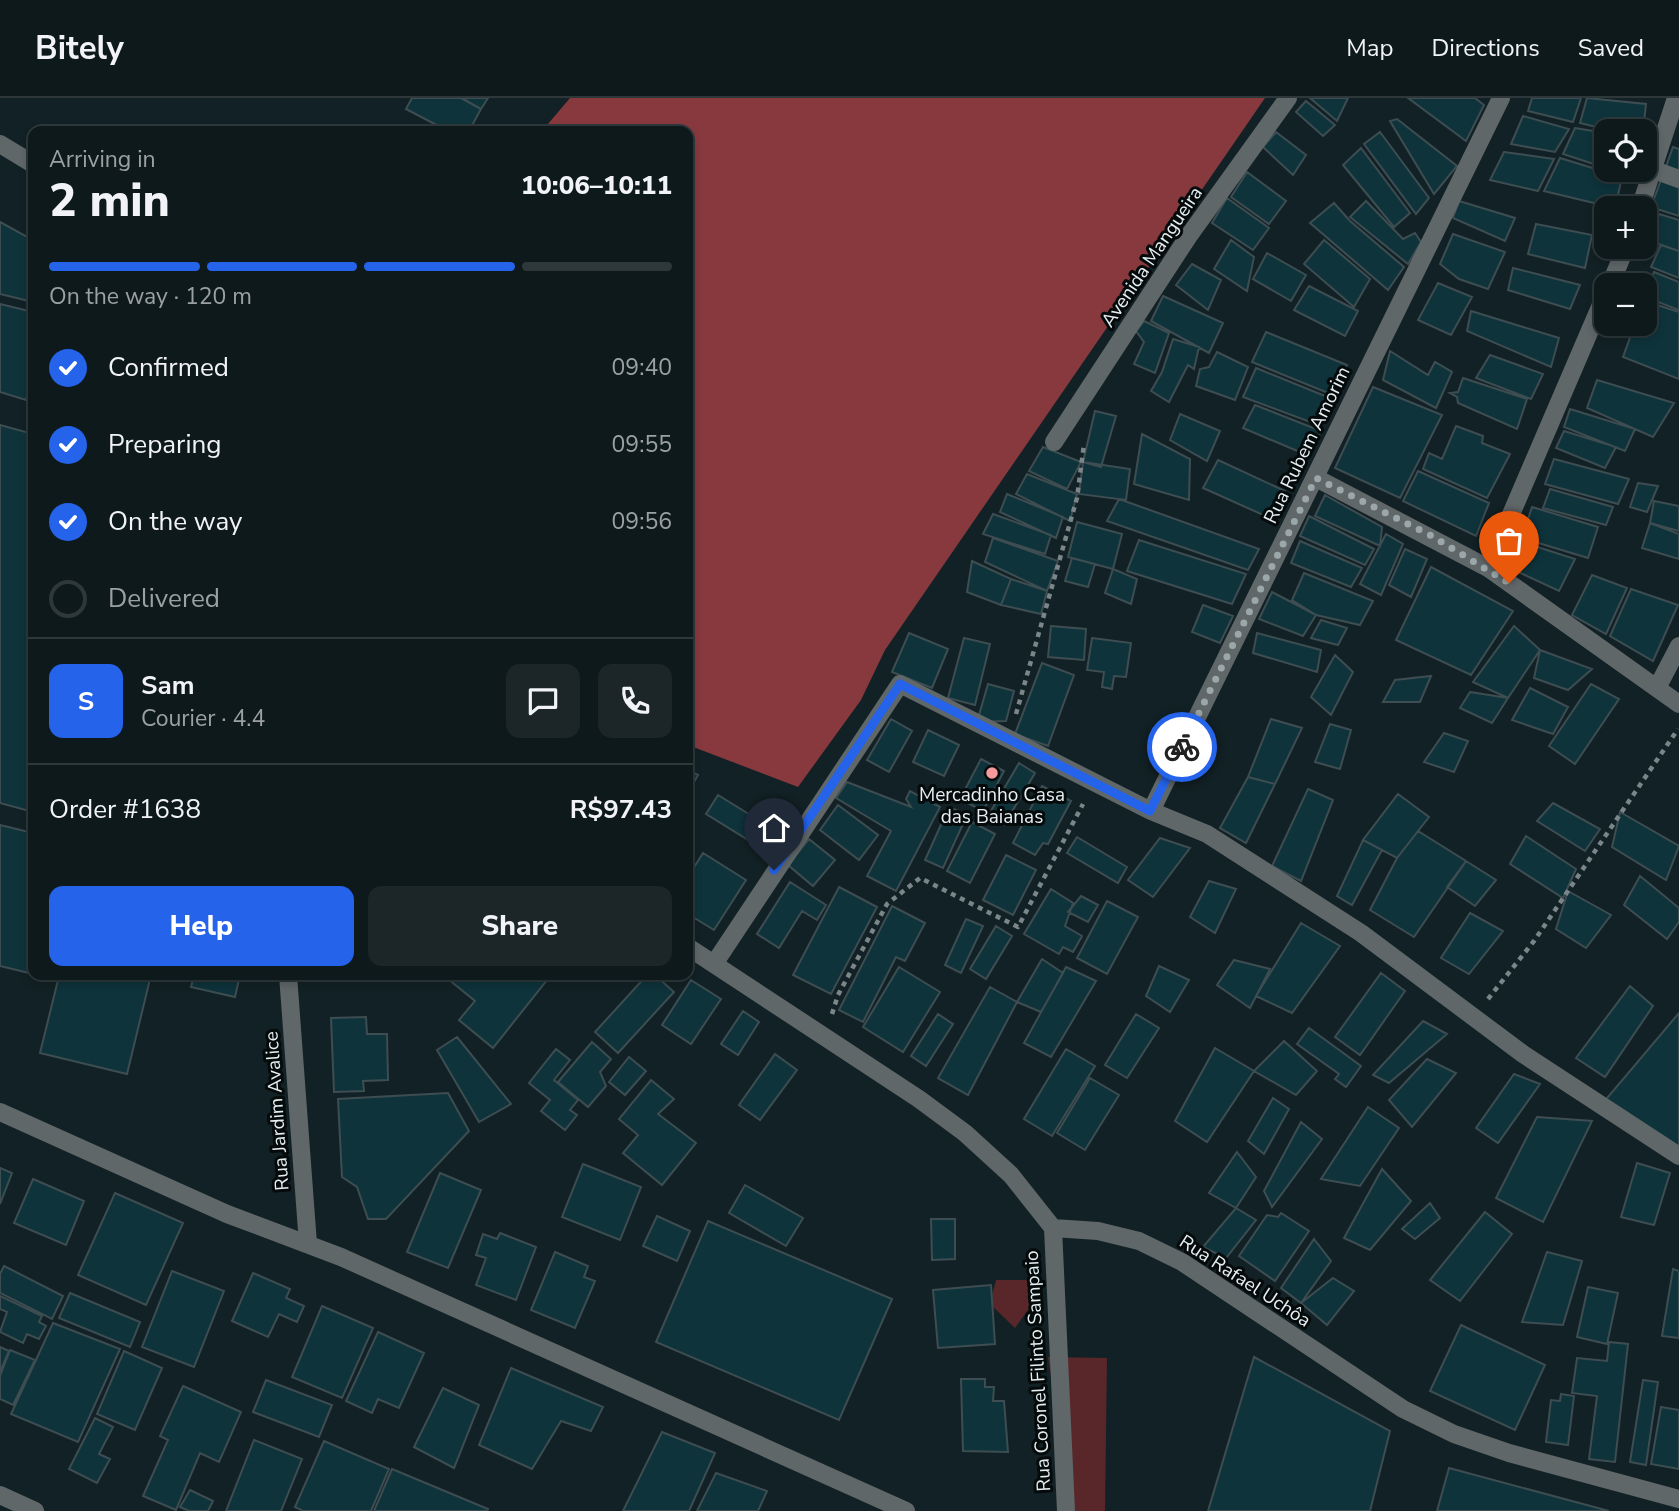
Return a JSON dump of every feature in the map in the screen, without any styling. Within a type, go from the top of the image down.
[{"type":"street","name":"Avenida Mangueira","points":[[1054,442],[1188,237],[1288,98]]},
{"type":"street","name":"Rua Rubem Amorim","points":[[1150,811],[1501,98]]},
{"type":"street","points":[[1657,160],[1676,98]]},
{"type":"street","points":[[0,144],[28,161]]},
{"type":"street","points":[[1657,171],[1679,179]]},
{"type":"street","points":[[1488,568],[1594,321]]},
{"type":"street","points":[[1316,478],[1488,568],[1679,704]]},
{"type":"street","points":[[1657,688],[1679,646]]},
{"type":"street","points":[[713,964],[900,684],[1150,811],[1207,834],[1361,933],[1472,1018],[1598,1107],[1679,1156]]},
{"type":"street","points":[[693,950],[834,1042],[965,1133],[1011,1175],[1053,1228]]},
{"type":"street","name":"Rua Jardim Avalice","points":[[288,980],[308,1244]]},
{"type":"street","points":[[0,1112],[227,1214],[308,1244],[906,1511]]},
{"type":"street","name":"Rua Rafael Uchôa","points":[[1053,1228],[1098,1231],[1139,1241],[1182,1262],[1403,1409],[1454,1434],[1509,1453],[1679,1499]]},
{"type":"street","name":"Rua Coronel Filinto Sampaio","points":[[1053,1228],[1066,1511]]},
{"type":"street","points":[[0,1495],[35,1511]]},
{"type":"path","points":[[1009,738],[1043,628],[1077,498],[1084,436]]},
{"type":"path","points":[[1472,1018],[1534,941],[1679,728]]},
{"type":"path","points":[[834,1042],[831,1017],[838,995],[887,904],[920,878],[1018,928],[1095,781]]},
{"type":"shaded area","points":[[570,98],[1265,98],[885,650],[861,700],[798,787],[693,747],[693,126],[546,126]]},
{"type":"shaded area","points":[[996,1280],[1030,1280],[1036,1299],[1015,1328],[990,1304]]},
{"type":"shaded area","points":[[1048,1357],[1107,1358],[1105,1511],[1073,1511]]},
{"type":"building","points":[[412,98],[461,98],[481,109],[472,126],[438,126],[406,109]]},
{"type":"building","points":[[462,98],[488,98],[481,109]]},
{"type":"building","points":[[1310,98],[1348,98],[1337,121]]},
{"type":"building","points":[[1408,98],[1475,98],[1484,105],[1466,141]]},
{"type":"building","points":[[1532,98],[1581,98],[1573,122],[1528,111]]},
{"type":"building","points":[[1587,98],[1646,104],[1644,119],[1594,119],[1594,126],[1580,123]]},
{"type":"building","points":[[1306,101],[1335,125],[1323,136],[1296,112]]},
{"type":"building","points":[[1523,116],[1569,129],[1555,152],[1511,144]]},
{"type":"building","points":[[1397,119],[1457,166],[1434,194],[1390,121]]},
{"type":"building","points":[[1575,128],[1594,131],[1594,164],[1563,154]]},
{"type":"building","points":[[1276,132],[1306,155],[1293,175],[1263,147]]},
{"type":"building","points":[[1380,132],[1429,198],[1416,214],[1364,144]]},
{"type":"building","points":[[1673,147],[1679,149],[1679,177],[1664,172]]},
{"type":"building","points":[[1361,148],[1410,213],[1394,227],[1343,165]]},
{"type":"building","points":[[1504,152],[1554,159],[1538,191],[1490,180]]},
{"type":"building","points":[[1560,158],[1594,168],[1594,182],[1621,182],[1618,196],[1594,196],[1594,203],[1544,191]]},
{"type":"building","points":[[1247,172],[1286,201],[1269,224],[1231,197]]},
{"type":"building","points":[[1662,177],[1679,183],[1679,216],[1657,209],[1655,196]]},
{"type":"building","points":[[1227,198],[1269,228],[1253,250],[1212,223]]},
{"type":"building","points":[[1366,201],[1403,239],[1415,233],[1421,242],[1408,264],[1350,217]]},
{"type":"building","points":[[1459,201],[1515,218],[1505,241],[1453,218]]},
{"type":"building","points":[[1334,203],[1350,221],[1404,267],[1388,290],[1310,223]]},
{"type":"building","points":[[1659,214],[1679,220],[1679,251],[1657,243]]},
{"type":"building","points":[[0,222],[28,237],[28,301],[0,294]]},
{"type":"building","points":[[1536,224],[1592,235],[1585,268],[1528,254]]},
{"type":"building","points":[[1453,234],[1505,252],[1488,289],[1459,279],[1440,264]]},
{"type":"building","points":[[1231,240],[1254,257],[1247,291],[1214,269]]},
{"type":"building","points":[[1324,240],[1370,279],[1354,307],[1304,264]]},
{"type":"building","points":[[1661,245],[1679,251],[1679,278],[1651,267],[1657,259]]},
{"type":"building","points":[[1267,253],[1306,275],[1291,301],[1253,279]]},
{"type":"building","points":[[1192,264],[1221,280],[1208,310],[1176,285]]},
{"type":"building","points":[[1513,268],[1580,285],[1570,309],[1508,290]]},
{"type":"building","points":[[1657,273],[1679,282],[1679,310],[1657,302]]},
{"type":"building","points":[[1438,283],[1472,297],[1451,335],[1418,320]]},
{"type":"building","points":[[1309,286],[1358,311],[1345,336],[1294,310]]},
{"type":"building","points":[[1163,296],[1223,323],[1209,353],[1151,321]]},
{"type":"building","points":[[0,304],[28,311],[28,391],[26,400],[0,392]]},
{"type":"building","points":[[1657,305],[1679,312],[1679,379],[1623,357],[1631,336],[1657,336]]},
{"type":"building","points":[[1471,311],[1559,338],[1551,367],[1467,331]]},
{"type":"building","points":[[1144,321],[1169,333],[1155,373],[1134,364],[1144,342],[1136,331]]},
{"type":"building","points":[[1266,332],[1347,365],[1333,395],[1252,362]]},
{"type":"building","points":[[1173,339],[1199,347],[1194,369],[1188,365],[1169,402],[1151,391],[1162,372]]},
{"type":"building","points":[[1390,351],[1428,375],[1435,362],[1452,372],[1436,408],[1383,380]]},
{"type":"building","points":[[1217,352],[1248,367],[1235,400],[1196,386],[1200,369],[1209,367]]},
{"type":"building","points":[[1490,355],[1543,374],[1531,399],[1476,378]]},
{"type":"building","points":[[1256,368],[1330,398],[1321,426],[1243,397]]},
{"type":"building","points":[[1463,378],[1527,399],[1517,429],[1458,403],[1457,397],[1450,393],[1458,392]]},
{"type":"building","points":[[1597,380],[1674,403],[1653,437],[1587,408]]},
{"type":"building","points":[[1373,387],[1442,415],[1400,498],[1335,468]]},
{"type":"building","points":[[1255,405],[1321,431],[1309,456],[1243,428]]},
{"type":"building","points":[[1570,409],[1635,429],[1625,451],[1564,427]]},
{"type":"building","points":[[1095,411],[1116,416],[1101,467],[1083,462]]},
{"type":"building","points":[[1180,414],[1220,431],[1207,461],[1170,440]]},
{"type":"building","points":[[0,425],[28,433],[28,811],[0,803]]},
{"type":"building","points":[[1456,426],[1483,436],[1482,443],[1510,454],[1487,498],[1423,469],[1429,453],[1442,459]]},
{"type":"building","points":[[1564,431],[1616,447],[1605,468],[1556,448]]},
{"type":"building","points":[[1142,434],[1190,459],[1189,500],[1134,484]]},
{"type":"building","points":[[1043,447],[1081,462],[1067,489],[1029,471]]},
{"type":"building","points":[[1554,459],[1629,479],[1618,504],[1545,484]]},
{"type":"building","points":[[1218,460],[1285,491],[1270,518],[1203,488]]},
{"type":"building","points":[[1083,462],[1130,469],[1126,500],[1079,494]]},
{"type":"building","points":[[1418,471],[1489,503],[1476,536],[1403,501]]},
{"type":"building","points":[[1027,474],[1077,494],[1070,521],[1016,494]]},
{"type":"building","points":[[1638,483],[1658,486],[1647,512],[1630,507]]},
{"type":"building","points":[[1550,489],[1613,507],[1606,525],[1543,508]]},
{"type":"building","points":[[1007,494],[1063,517],[1056,538],[1000,512]]},
{"type":"building","points":[[1325,495],[1382,527],[1380,546],[1315,516]]},
{"type":"building","points":[[1119,499],[1259,549],[1248,570],[1107,521]]},
{"type":"building","points":[[1654,501],[1679,506],[1679,531],[1650,523]]},
{"type":"building","points":[[1532,507],[1598,527],[1588,558],[1522,538]]},
{"type":"building","points":[[993,514],[1051,535],[1045,554],[983,534]]},
{"type":"building","points":[[1309,516],[1374,549],[1365,565],[1300,536]]},
{"type":"building","points":[[1077,522],[1122,534],[1113,569],[1068,557]]},
{"type":"building","points":[[1650,523],[1679,534],[1679,559],[1642,548]]},
{"type":"building","points":[[1386,534],[1403,544],[1381,595],[1360,584]]},
{"type":"building","points":[[993,538],[1058,561],[1047,591],[985,562]]},
{"type":"building","points":[[1139,540],[1246,574],[1232,604],[1127,571]]},
{"type":"building","points":[[1300,541],[1362,568],[1351,587],[1291,563]]},
{"type":"building","points":[[1522,542],[1575,559],[1559,591],[1512,569]]},
{"type":"building","points":[[1405,549],[1427,559],[1411,597],[1389,585]]},
{"type":"building","points":[[1072,558],[1095,564],[1088,587],[1065,581]]},
{"type":"building","points":[[972,561],[1011,579],[1001,605],[967,592]]},
{"type":"building","points":[[1431,567],[1513,611],[1471,675],[1396,640]]},
{"type":"building","points":[[1113,569],[1137,579],[1131,604],[1105,593]]},
{"type":"building","points":[[1304,573],[1373,601],[1360,625],[1316,615],[1292,600]]},
{"type":"building","points":[[1592,575],[1627,588],[1606,634],[1572,615]]},
{"type":"building","points":[[1011,579],[1047,591],[1041,614],[1001,605]]},
{"type":"building","points":[[1631,589],[1678,605],[1653,661],[1610,636]]},
{"type":"building","points":[[1272,592],[1316,615],[1303,636],[1259,619]]},
{"type":"building","points":[[1203,605],[1233,616],[1220,643],[1192,632]]},
{"type":"building","points":[[1321,620],[1347,628],[1338,645],[1311,638]]},
{"type":"building","points":[[1051,626],[1086,629],[1084,660],[1048,657]]},
{"type":"building","points":[[1514,626],[1540,650],[1508,698],[1473,682]]},
{"type":"building","points":[[909,633],[948,649],[932,688],[892,672]]},
{"type":"building","points":[[1257,633],[1321,650],[1317,672],[1253,653]]},
{"type":"building","points":[[964,638],[990,644],[975,705],[948,698]]},
{"type":"building","points":[[1092,638],[1131,643],[1126,677],[1114,676],[1112,689],[1102,687],[1104,672],[1087,670]]},
{"type":"building","points":[[1540,650],[1592,669],[1568,690],[1534,678]]},
{"type":"building","points":[[1335,655],[1353,672],[1331,715],[1311,697]]},
{"type":"building","points":[[1042,663],[1074,675],[1048,746],[1015,734]]},
{"type":"building","points":[[1431,676],[1420,702],[1383,702],[1395,680]]},
{"type":"building","points":[[988,684],[1014,691],[1006,721],[977,722]]},
{"type":"building","points":[[1591,684],[1619,699],[1575,764],[1549,746]]},
{"type":"building","points":[[1530,688],[1568,707],[1553,734],[1512,720]]},
{"type":"building","points":[[1470,692],[1508,698],[1492,723],[1460,708]]},
{"type":"building","points":[[891,719],[912,731],[889,772],[867,760]]},
{"type":"building","points":[[1271,719],[1302,728],[1275,784],[1248,777]]},
{"type":"building","points":[[1330,724],[1351,730],[1340,769],[1315,762]]},
{"type":"building","points":[[928,730],[959,745],[944,776],[913,762]]},
{"type":"building","points":[[1444,733],[1468,741],[1454,772],[1424,762]]},
{"type":"building","points":[[981,759],[1004,771],[983,811],[960,799]]},
{"type":"building","points":[[1019,763],[1035,773],[1004,825],[988,816]]},
{"type":"building","points":[[1248,777],[1275,784],[1246,843],[1220,828]]},
{"type":"building","points":[[847,782],[911,807],[906,799],[910,791],[940,807],[896,891],[867,876],[891,831],[836,798]]},
{"type":"building","points":[[1042,786],[1071,801],[1048,844],[1043,843],[1035,855],[1013,843]]},
{"type":"building","points":[[1308,789],[1333,800],[1301,881],[1272,866]]},
{"type":"building","points":[[1398,794],[1429,817],[1397,858],[1363,840]]},
{"type":"building","points":[[718,795],[778,832],[766,851],[706,814]]},
{"type":"building","points":[[1553,803],[1600,829],[1585,851],[1537,821]]},
{"type":"building","points":[[838,805],[878,835],[859,860],[820,830]]},
{"type":"building","points":[[949,807],[967,815],[943,868],[925,860]]},
{"type":"building","points":[[1620,812],[1679,846],[1666,880],[1612,847]]},
{"type":"building","points":[[972,822],[995,834],[970,883],[947,871]]},
{"type":"building","points":[[0,825],[28,832],[28,973],[0,966]]},
{"type":"building","points":[[1418,831],[1466,861],[1414,937],[1370,910],[1397,858]]},
{"type":"building","points":[[1526,836],[1576,869],[1563,898],[1510,864]]},
{"type":"building","points":[[1077,837],[1127,867],[1118,883],[1067,853]]},
{"type":"building","points":[[1160,838],[1190,848],[1153,897],[1128,880]]},
{"type":"building","points":[[809,839],[835,860],[813,886],[788,865]]},
{"type":"building","points":[[1363,840],[1382,850],[1352,905],[1337,896]]},
{"type":"building","points":[[703,853],[746,880],[714,930],[693,917],[693,869]]},
{"type":"building","points":[[1006,855],[1036,870],[1013,915],[983,900]]},
{"type":"building","points":[[1466,861],[1496,880],[1475,906],[1447,887]]},
{"type":"building","points":[[1640,876],[1679,908],[1679,922],[1667,939],[1624,905]]},
{"type":"building","points":[[1209,881],[1236,889],[1215,933],[1190,917]]},
{"type":"building","points":[[790,882],[826,905],[817,920],[802,911],[779,948],[757,934]]},
{"type":"building","points":[[839,887],[877,907],[831,994],[793,975]]},
{"type":"building","points":[[1051,889],[1073,903],[1065,926],[1082,936],[1073,952],[1063,947],[1059,954],[1024,934]]},
{"type":"building","points":[[1568,891],[1611,915],[1586,948],[1556,929]]},
{"type":"building","points":[[1081,896],[1098,905],[1088,922],[1068,912]]},
{"type":"building","points":[[1107,901],[1138,917],[1107,974],[1077,958]]},
{"type":"building","points":[[892,906],[925,923],[905,961],[896,957],[863,1022],[839,1010]]},
{"type":"building","points":[[1470,913],[1503,931],[1469,974],[1441,958]]},
{"type":"building","points":[[966,919],[983,926],[961,973],[945,965]]},
{"type":"building","points":[[1301,923],[1340,946],[1292,1013],[1256,996]]},
{"type":"building","points":[[996,926],[1012,936],[986,979],[970,969]]},
{"type":"building","points":[[1042,959],[1063,973],[1041,1012],[1017,1002]]},
{"type":"building","points":[[1234,960],[1270,969],[1250,1008],[1217,985]]},
{"type":"building","points":[[1159,966],[1189,980],[1170,1012],[1146,996]]},
{"type":"building","points":[[899,967],[940,992],[903,1052],[863,1027]]},
{"type":"building","points":[[1066,967],[1096,981],[1051,1057],[1024,1043]]},
{"type":"building","points":[[1381,973],[1405,991],[1360,1055],[1335,1037]]},
{"type":"building","points":[[58,980],[150,980],[127,1074],[40,1053]]},
{"type":"building","points":[[193,980],[239,980],[235,997],[191,987]]},
{"type":"building","points":[[449,980],[547,980],[493,1048],[459,1020],[475,1001]]},
{"type":"building","points":[[642,980],[661,980],[674,992],[618,1053],[595,1032]]},
{"type":"building","points":[[691,980],[721,999],[691,1044],[662,1025]]},
{"type":"building","points":[[1630,986],[1653,1006],[1605,1077],[1576,1058]]},
{"type":"building","points":[[990,987],[1017,1002],[968,1095],[938,1078]]},
{"type":"building","points":[[743,1011],[759,1022],[738,1055],[721,1044]]},
{"type":"building","points":[[1679,1013],[1679,1153],[1602,1104]]},
{"type":"building","points":[[938,1014],[953,1024],[926,1066],[911,1056]]},
{"type":"building","points":[[1136,1014],[1159,1028],[1127,1078],[1105,1065]]},
{"type":"building","points":[[366,1017],[367,1034],[387,1034],[388,1080],[363,1081],[364,1091],[334,1092],[331,1018]]},
{"type":"building","points":[[1423,1021],[1447,1034],[1389,1083],[1373,1075]]},
{"type":"building","points":[[1309,1028],[1361,1066],[1346,1087],[1335,1079],[1339,1074],[1297,1044]]},
{"type":"building","points":[[457,1037],[511,1104],[479,1122],[437,1050]]},
{"type":"building","points":[[1284,1041],[1317,1071],[1296,1095],[1254,1071]]},
{"type":"building","points":[[592,1042],[611,1059],[600,1072],[606,1086],[588,1107],[558,1082]]},
{"type":"building","points":[[1215,1048],[1254,1071],[1207,1142],[1175,1121]]},
{"type":"building","points":[[556,1049],[570,1060],[554,1080],[578,1100],[570,1110],[577,1115],[565,1130],[541,1111],[550,1100],[529,1083]]},
{"type":"building","points":[[1066,1049],[1095,1066],[1052,1136],[1024,1119]]},
{"type":"building","points":[[775,1054],[797,1070],[760,1120],[739,1105]]},
{"type":"building","points":[[629,1057],[646,1071],[625,1095],[609,1082]]},
{"type":"building","points":[[1427,1059],[1456,1073],[1412,1127],[1389,1100]]},
{"type":"building","points":[[1514,1074],[1540,1084],[1498,1143],[1476,1128]]},
{"type":"building","points":[[1090,1078],[1119,1095],[1085,1150],[1057,1133]]},
{"type":"building","points":[[651,1080],[674,1099],[658,1114],[696,1143],[662,1185],[623,1153],[638,1135],[619,1119]]},
{"type":"building","points":[[448,1093],[469,1131],[386,1219],[368,1219],[357,1187],[342,1177],[338,1099]]},
{"type":"building","points":[[1273,1098],[1289,1109],[1264,1154],[1248,1141]]},
{"type":"building","points":[[1368,1107],[1399,1128],[1360,1186],[1321,1179]]},
{"type":"building","points":[[1537,1117],[1592,1121],[1543,1222],[1496,1198]]},
{"type":"building","points":[[1301,1122],[1322,1139],[1272,1207],[1264,1191]]},
{"type":"building","points":[[1237,1152],[1256,1177],[1236,1208],[1209,1193]]},
{"type":"building","points":[[1637,1163],[1670,1173],[1654,1225],[1621,1217]]},
{"type":"building","points":[[583,1164],[641,1187],[620,1240],[562,1217]]},
{"type":"building","points":[[0,1168],[12,1173],[0,1204]]},
{"type":"building","points":[[1382,1169],[1411,1201],[1370,1250],[1344,1238]]},
{"type":"building","points":[[440,1173],[481,1190],[448,1268],[407,1252]]},
{"type":"building","points":[[33,1179],[84,1201],[66,1245],[14,1223]]},
{"type":"building","points":[[745,1185],[803,1218],[786,1246],[729,1213]]},
{"type":"building","points":[[115,1193],[183,1223],[146,1305],[78,1275]]},
{"type":"building","points":[[1430,1203],[1440,1218],[1415,1239],[1402,1229]]},
{"type":"building","points":[[1236,1208],[1256,1220],[1226,1258],[1203,1247]]},
{"type":"building","points":[[1485,1212],[1512,1234],[1460,1301],[1430,1280]]},
{"type":"building","points":[[1281,1213],[1309,1231],[1275,1281],[1239,1256],[1267,1215],[1278,1217]]},
{"type":"building","points":[[657,1216],[690,1231],[677,1261],[643,1246]]},
{"type":"building","points":[[931,1219],[955,1219],[955,1259],[932,1260]]},
{"type":"building","points":[[708,1221],[892,1299],[839,1420],[656,1342]]},
{"type":"building","points":[[500,1233],[536,1247],[516,1300],[476,1285],[486,1258],[476,1255],[483,1234],[497,1239]]},
{"type":"building","points":[[1314,1239],[1331,1261],[1301,1303],[1281,1288]]},
{"type":"building","points":[[555,1252],[588,1266],[584,1277],[595,1281],[575,1328],[531,1310]]},
{"type":"building","points":[[1547,1252],[1582,1261],[1563,1325],[1522,1322]]},
{"type":"building","points":[[4,1266],[63,1296],[52,1319],[0,1293],[0,1274]]},
{"type":"building","points":[[1673,1269],[1679,1271],[1679,1338],[1662,1336]]},
{"type":"building","points":[[172,1271],[224,1291],[194,1367],[142,1347]]},
{"type":"building","points":[[253,1273],[290,1289],[286,1298],[304,1306],[297,1322],[279,1314],[268,1337],[232,1321]]},
{"type":"building","points":[[1333,1278],[1354,1291],[1327,1325],[1301,1303]]},
{"type":"building","points":[[991,1285],[995,1344],[938,1348],[933,1290]]},
{"type":"building","points":[[1588,1287],[1618,1293],[1607,1344],[1577,1337]]},
{"type":"building","points":[[70,1293],[140,1322],[130,1347],[59,1318]]},
{"type":"building","points":[[0,1296],[42,1316],[39,1322],[46,1326],[39,1339],[27,1334],[23,1343],[0,1332],[7,1312],[0,1309]]},
{"type":"building","points":[[322,1306],[373,1328],[342,1398],[292,1377]]},
{"type":"building","points":[[53,1323],[120,1349],[78,1442],[11,1414]]},
{"type":"building","points":[[1461,1325],[1545,1365],[1515,1430],[1430,1391]]},
{"type":"building","points":[[378,1332],[424,1353],[399,1408],[378,1399],[372,1413],[346,1401]]},
{"type":"building","points":[[1609,1342],[1628,1344],[1615,1462],[1589,1459],[1597,1396],[1572,1393],[1577,1358],[1607,1361]]},
{"type":"building","points":[[0,1347],[9,1351],[0,1372]]},
{"type":"building","points":[[10,1350],[35,1360],[13,1405],[0,1399],[0,1376]]},
{"type":"building","points":[[124,1351],[162,1368],[135,1430],[97,1414]]},
{"type":"building","points":[[1254,1357],[1390,1431],[1370,1511],[1208,1511]]},
{"type":"building","points":[[511,1368],[603,1407],[591,1431],[561,1421],[532,1469],[479,1445]]},
{"type":"building","points":[[961,1379],[985,1379],[985,1387],[994,1387],[993,1401],[1004,1401],[1008,1452],[963,1451]]},
{"type":"building","points":[[266,1380],[332,1405],[319,1437],[253,1412]]},
{"type":"building","points":[[1643,1380],[1658,1382],[1646,1465],[1630,1462]]},
{"type":"building","points":[[183,1386],[241,1412],[219,1462],[200,1453],[176,1510],[143,1496],[168,1440],[160,1436]]},
{"type":"building","points":[[443,1388],[479,1405],[454,1468],[414,1447]]},
{"type":"building","points":[[1561,1394],[1574,1396],[1568,1445],[1546,1442],[1551,1400],[1560,1401]]},
{"type":"building","points":[[1661,1407],[1679,1410],[1679,1469],[1651,1464]]},
{"type":"building","points":[[95,1418],[113,1427],[99,1454],[110,1459],[97,1483],[69,1469]]},
{"type":"building","points":[[662,1432],[715,1453],[689,1511],[623,1511]]},
{"type":"building","points":[[254,1440],[302,1459],[281,1511],[226,1511]]},
{"type":"building","points":[[324,1441],[389,1469],[371,1511],[303,1511],[295,1507]]},
{"type":"building","points":[[1449,1468],[1609,1511],[1437,1511]]},
{"type":"building","points":[[392,1469],[488,1509],[374,1511]]},
{"type":"building","points":[[716,1473],[767,1491],[758,1511],[697,1511]]},
{"type":"building","points":[[190,1490],[213,1501],[208,1511],[189,1511],[180,1507]]},
{"type":"way so far","points":[[1182,747],[1316,478],[1430,535],[1509,583]]},
{"type":"place","name":"Mercadinho Casa das Baianas","points":[[992,773]]},
{"type":"route","points":[[774,870],[900,684],[1150,811],[1182,747]]}]
